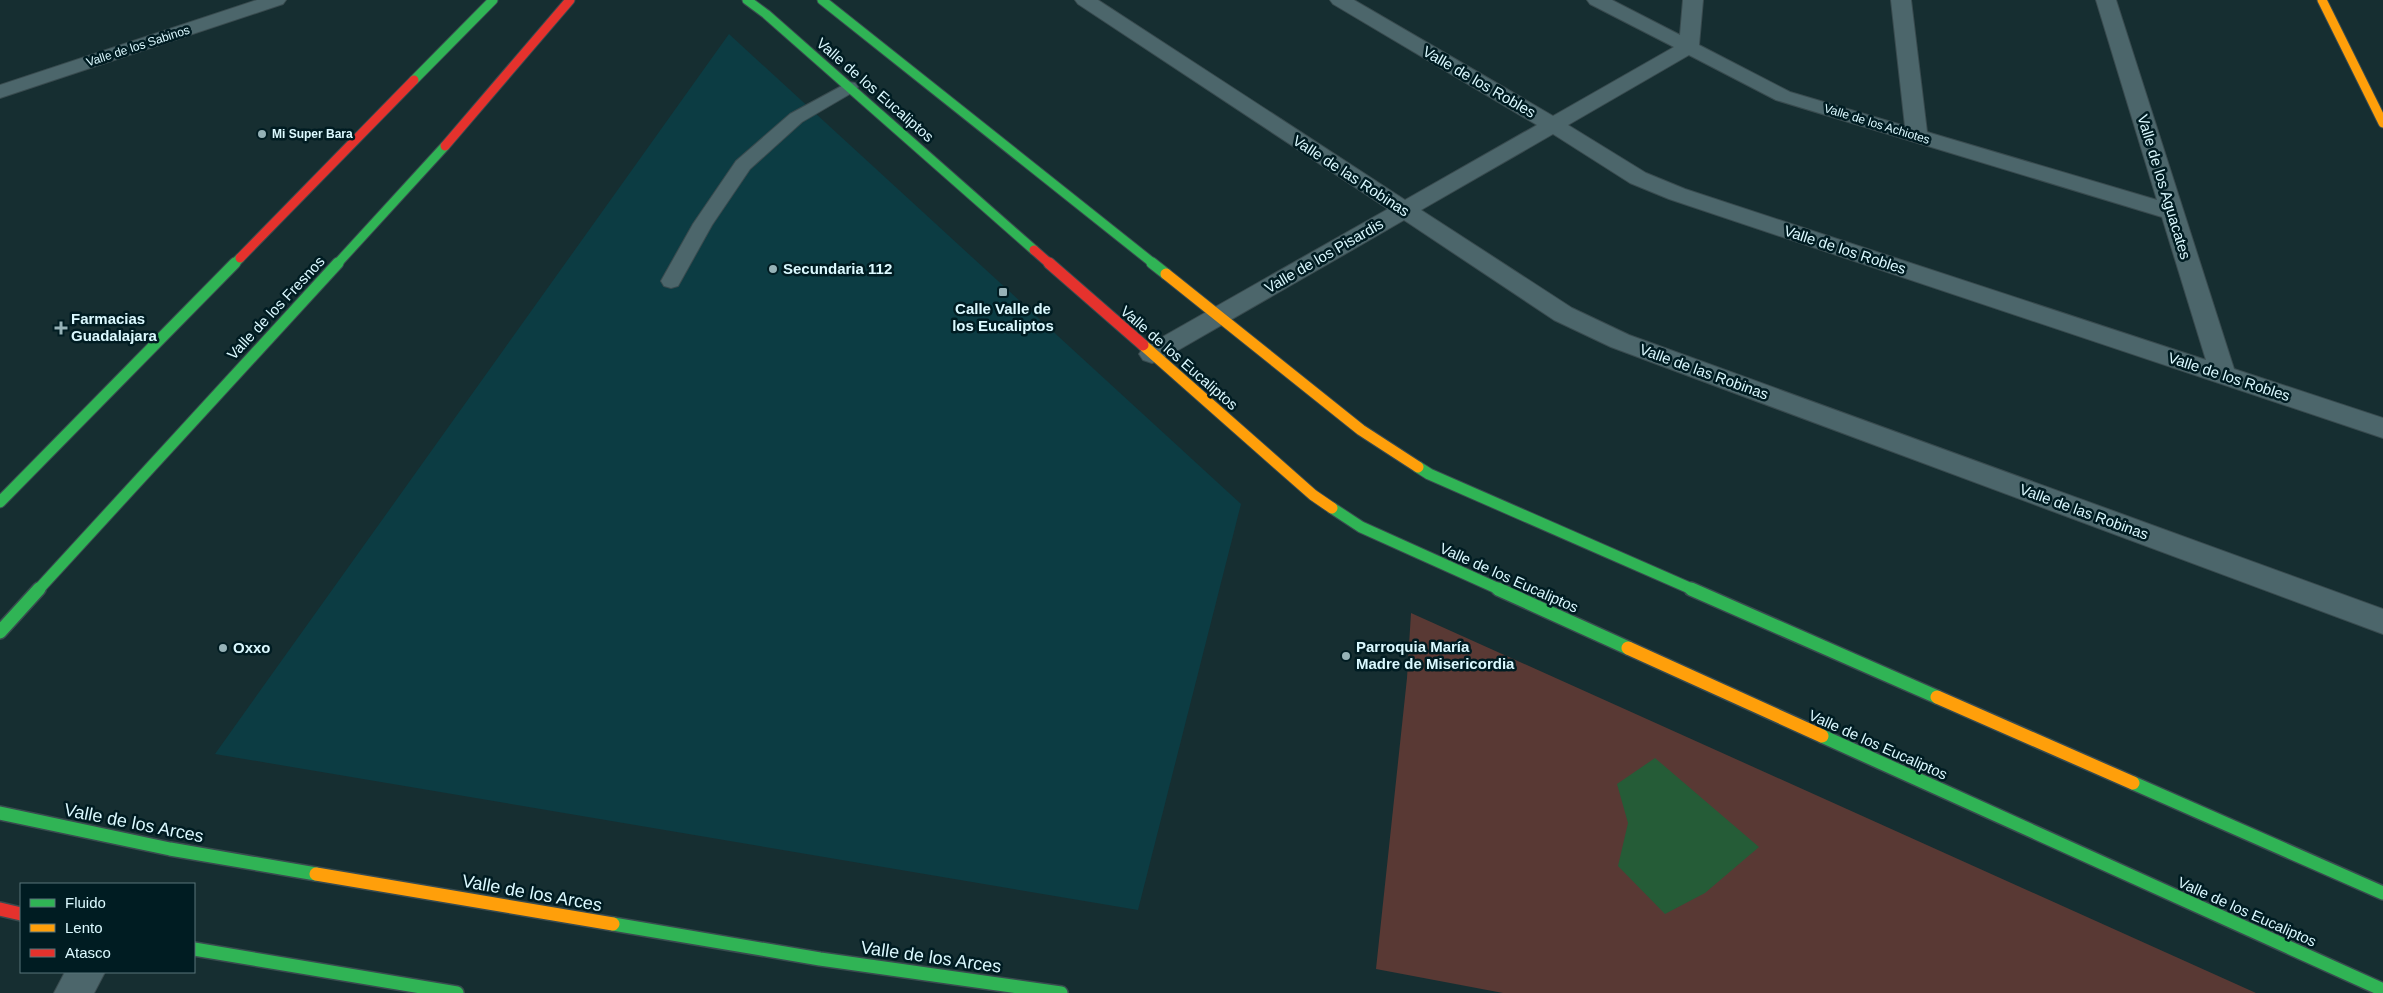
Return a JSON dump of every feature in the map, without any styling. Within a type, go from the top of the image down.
[{"type":"street","name":"Valle de los Sabinos","points":[[0,92],[276,0]]},
{"type":"street","points":[[0,502],[493,0]]},
{"type":"street","name":"Valle de los Fresnos","points":[[0,632],[441,151],[570,0]]},
{"type":"street","name":"Valle de los Eucaliptos","points":[[747,0],[766,14],[1313,495],[1361,527],[2383,990]]},
{"type":"street","points":[[822,0],[1361,430],[1428,474],[2383,893]]},
{"type":"street","name":"Valle de las Robinas","points":[[1085,0],[1563,314],[1620,341],[2383,622]]},
{"type":"street","name":"Valle de los Robles","points":[[1340,0],[1553,125],[1638,178],[1677,194],[2383,428]]},
{"type":"street","name":"Valle de los Achiotes","points":[[1597,0],[1783,96],[2172,212]]},
{"type":"street","points":[[1689,47],[1693,0]]},
{"type":"street","points":[[1901,0],[1917,136]]},
{"type":"street","name":"Valle de los Aguacates","points":[[2106,0],[2222,375]]},
{"type":"street","points":[[2322,0],[2383,123]]},
{"type":"street","name":"Valle de los Pisardis","points":[[1152,354],[1689,47]]},
{"type":"street","name":"Valle de los Arces","points":[[0,813],[170,849],[810,958],[1061,993]]},
{"type":"street","points":[[0,908],[20,914]]},
{"type":"street","points":[[195,949],[446,992]]},
{"type":"street","points":[[72,993],[86,973]]},
{"type":"lane","points":[[671,281],[703,224],[743,165],[796,118],[848,87]]},
{"type":"shaded area","name":"Secundaria 112","points":[[729,34],[1241,504],[1138,910],[215,754]]},
{"type":"shaded area","points":[[1411,613],[2256,993],[1503,993],[1376,969],[1407,678]]},
{"type":"shaded area","points":[[1655,758],[1759,847],[1705,893],[1665,914],[1618,866],[1628,823],[1617,784]]},
{"type":"traffic: fast","points":[[414,80],[493,0]]},
{"type":"traffic: fast","points":[[747,0],[766,14],[1034,250]]},
{"type":"traffic: fast","points":[[822,0],[1166,274]]},
{"type":"traffic: fast","points":[[0,632],[445,146]]},
{"type":"traffic: fast","points":[[0,502],[240,258]]},
{"type":"traffic: fast","points":[[1418,467],[1429,474],[1937,697]]},
{"type":"traffic: fast","points":[[1332,508],[1361,527],[1628,648]]},
{"type":"traffic: fast","points":[[1822,736],[2383,990]]},
{"type":"traffic: fast","points":[[2133,783],[2383,893]]},
{"type":"traffic: fast","points":[[0,813],[170,849],[316,874]]},
{"type":"traffic: fast","points":[[613,924],[820,959],[1061,993]]},
{"type":"traffic: fast","points":[[195,949],[457,993]]},
{"type":"traffic: slow","points":[[2322,0],[2383,123]]},
{"type":"traffic: slow","points":[[1166,274],[1361,430],[1418,467]]},
{"type":"traffic: slow","points":[[1143,345],[1313,495],[1332,508]]},
{"type":"traffic: slow","points":[[1628,648],[1822,736]]},
{"type":"traffic: slow","points":[[1937,697],[2133,783]]},
{"type":"traffic: slow","points":[[316,874],[613,924]]},
{"type":"traffic: jam","points":[[445,146],[570,0]]},
{"type":"traffic: jam","points":[[240,258],[414,80]]},
{"type":"traffic: jam","points":[[1034,250],[1143,345]]},
{"type":"traffic: jam","points":[[0,909],[20,914]]},
{"type":"place","name":"Mi Super Bara","points":[[262,134]]},
{"type":"place","name":"Secundaria 112","points":[[773,269]]},
{"type":"place","name":"Calle Valle de los Eucaliptos","points":[[1003,292]]},
{"type":"place","name":"Farmacias Guadalajara","points":[[61,328]]},
{"type":"place","name":"Oxxo","points":[[223,648]]},
{"type":"place","name":"Parroquia María Madre de Misericordia","points":[[1346,656]]}]
